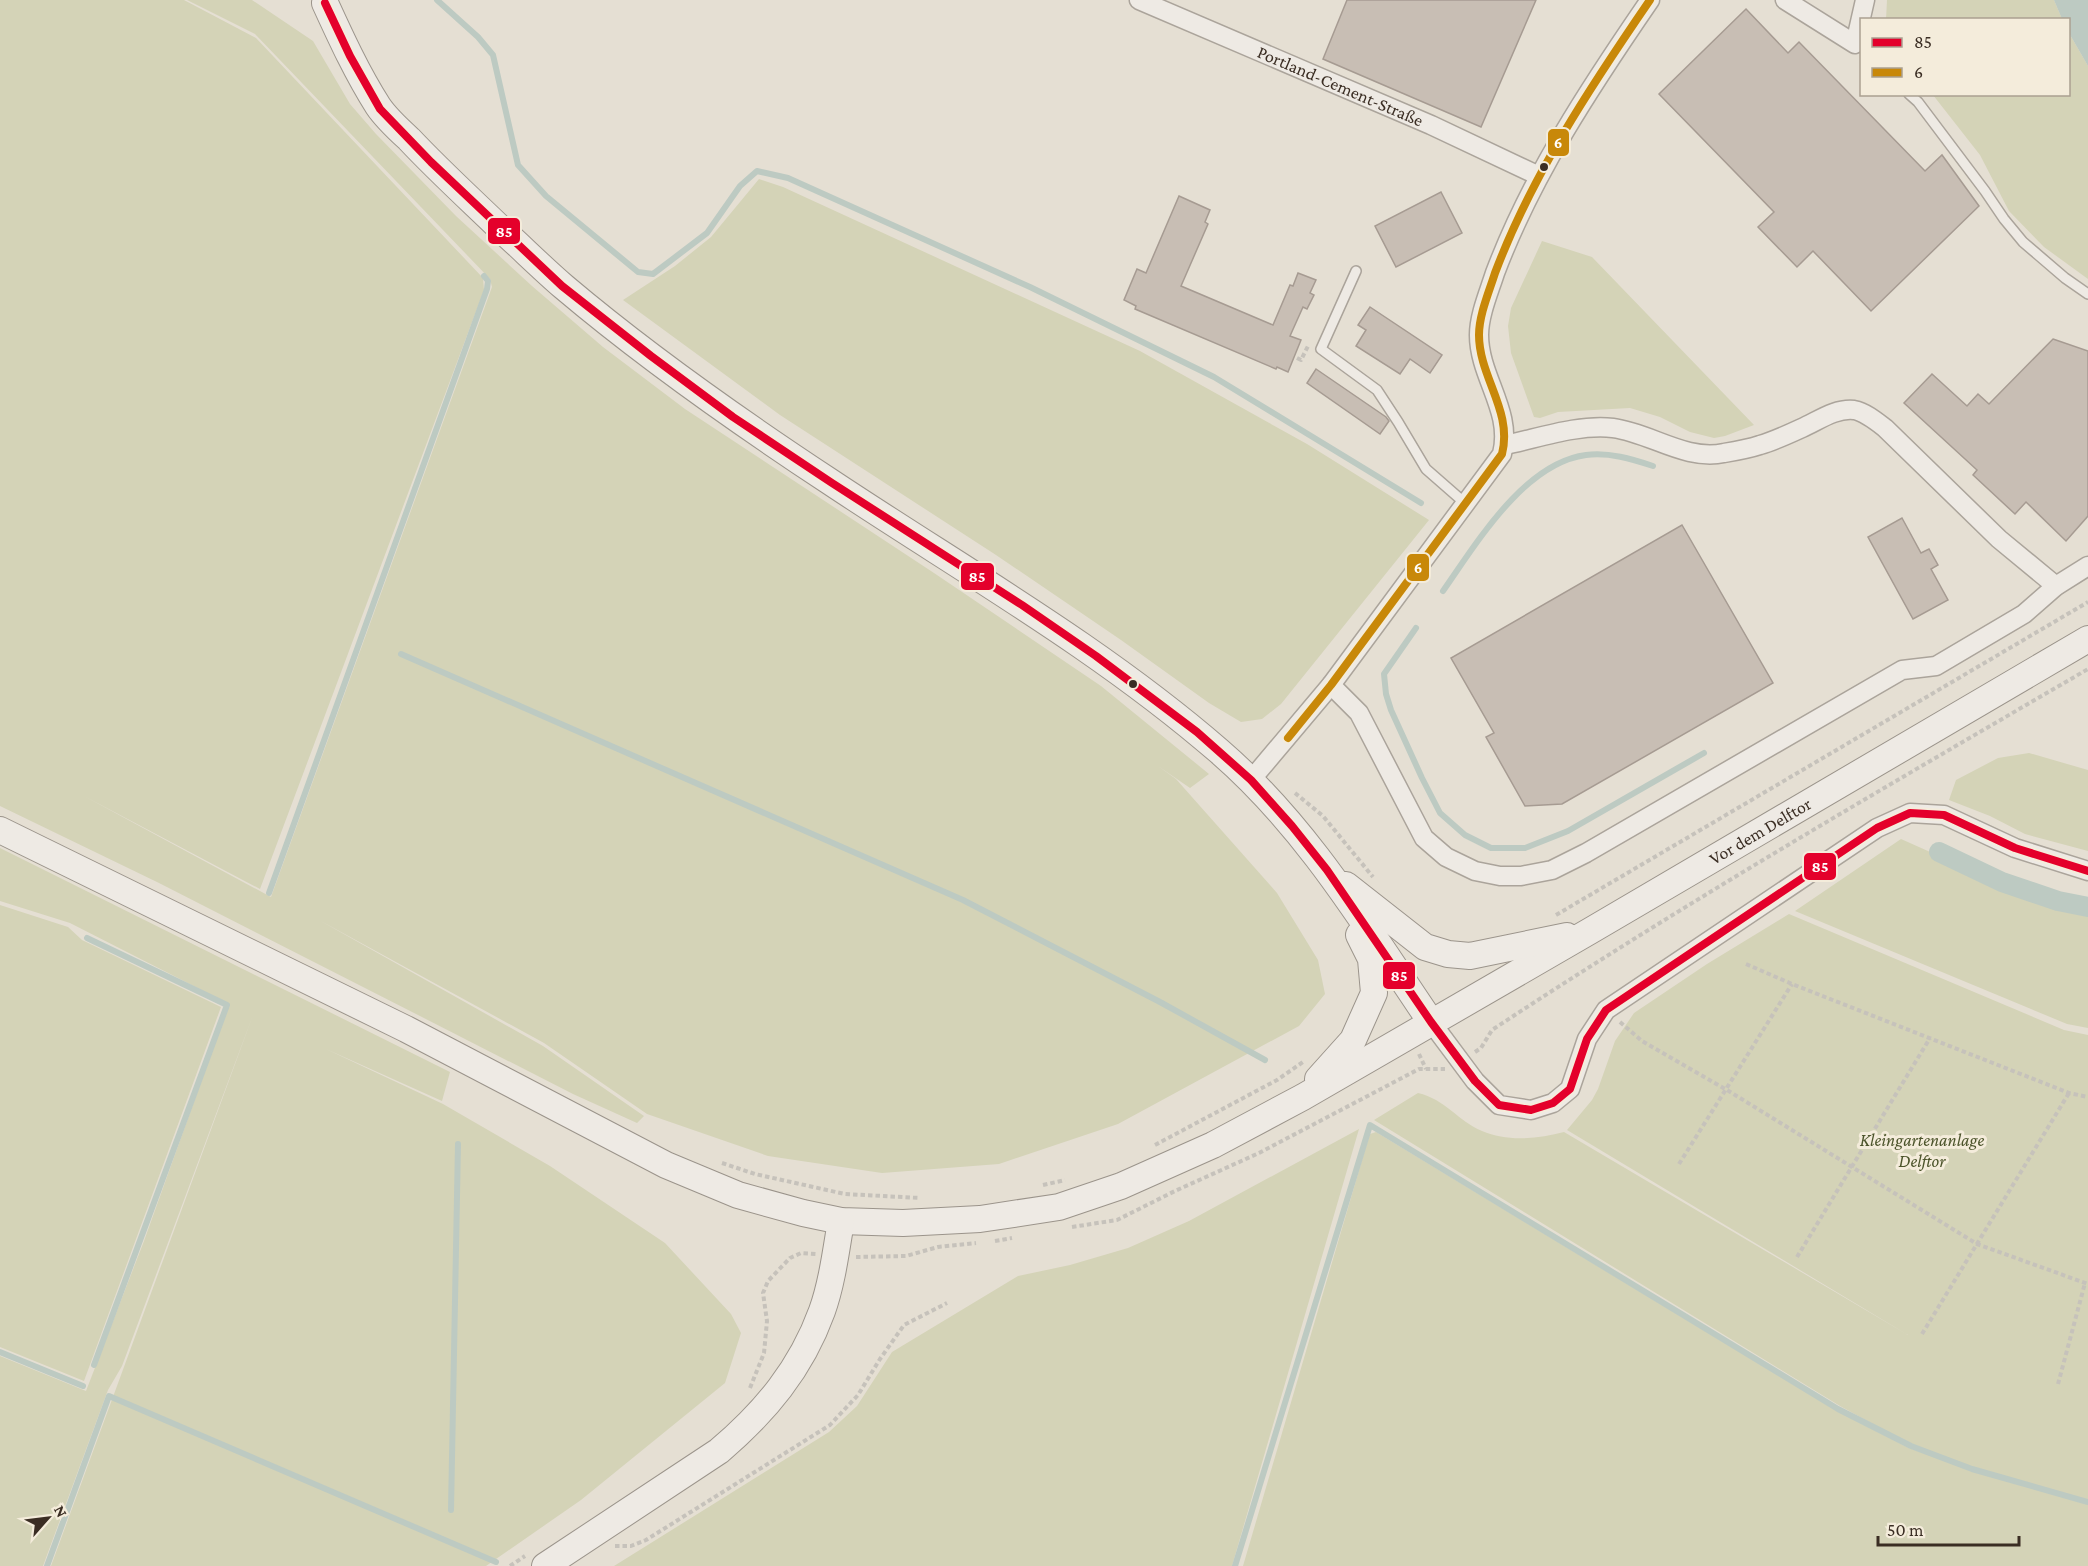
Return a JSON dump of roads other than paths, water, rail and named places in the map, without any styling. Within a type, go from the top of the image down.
[{"type":"main road","points":[[322,1],[380,109],[431,162],[562,286],[733,417],[1022,605],[1096,656],[1197,732],[1251,780],[1327,870],[1431,1022]]},
{"type":"main road","name":"Vor dem Delftor","points":[[0,830],[405,1029],[666,1165],[738,1195],[841,1221],[903,1223],[980,1219],[1059,1207],[1121,1186],[1213,1146],[1303,1097],[1590,931],[2088,639]]},
{"type":"main road","points":[[1327,870],[1425,947],[1448,954],[1470,956],[1590,931]]},
{"type":"main road","points":[[1303,1097],[1353,1041],[1374,993],[1371,959],[1327,870]]},
{"type":"main road","points":[[536,1560],[593,1534],[719,1451],[777,1394],[803,1355],[822,1310],[836,1254],[841,1221]]},
{"type":"street","name":"Portland-Cement-Straße","points":[[1139,0],[1431,125],[1539,176]]},
{"type":"street","points":[[1251,780],[1331,685],[1498,461],[1505,445],[1504,420],[1485,364],[1479,334],[1489,291],[1505,247],[1539,176],[1605,65],[1650,0]]},
{"type":"street","points":[[1785,0],[1858,47]]},
{"type":"street","points":[[1862,18],[1865,0]]},
{"type":"street","points":[[1505,445],[1581,429],[1610,428],[1626,430],[1702,455],[1721,454],[1759,445],[1803,428],[1827,415],[1854,410],[1873,418],[1885,428],[1999,539],[2056,586]]},
{"type":"street","points":[[1331,685],[1359,713],[1424,838],[1446,857],[1475,871],[1500,876],[1521,876],[1552,870],[1586,853],[1902,670],[1936,666],[2024,614],[2056,586],[2088,566]]},
{"type":"street","points":[[1431,1022],[1475,1081],[1499,1105],[1532,1110],[1553,1103],[1570,1089],[1587,1039],[1606,1010],[1877,828],[1910,813],[1944,815],[2015,848],[2088,871]]},
{"type":"lane","points":[[1911,96],[2023,242],[2056,272],[2088,294]]},
{"type":"lane","points":[[1356,271],[1321,349],[1377,390],[1426,469],[1466,504]]},
{"type":"waterway","points":[[437,0],[478,37],[493,55],[518,165],[546,196],[638,272],[653,274],[707,233],[740,186],[757,171],[788,178],[1030,287],[1214,377],[1421,503]]},
{"type":"waterway","points":[[269,893],[487,289],[488,281],[484,276]]},
{"type":"waterway","points":[[1443,591],[1486,529],[1522,489],[1542,473],[1563,461],[1595,454],[1620,457],[1653,466]]},
{"type":"waterway","points":[[1416,628],[1384,674],[1386,694],[1391,710],[1440,813],[1465,835],[1491,848],[1525,848],[1568,831],[1704,753]]},
{"type":"waterway","points":[[401,654],[963,900],[1160,1002],[1265,1060]]},
{"type":"waterway","points":[[1939,852],[2002,882],[2058,901],[2088,907]]},
{"type":"waterway","points":[[87,938],[227,1005],[94,1365]]},
{"type":"waterway","points":[[1235,1566],[1370,1125],[1838,1409],[1911,1446],[1972,1469],[2088,1502]]},
{"type":"waterway","points":[[451,1510],[458,1144]]},
{"type":"waterway","points":[[0,1352],[83,1386]]},
{"type":"waterway","points":[[47,1566],[109,1396],[496,1562]]},
{"type":"park label","name":"Kleingartenanlage Delftor","points":[[1922,1150]]}]
